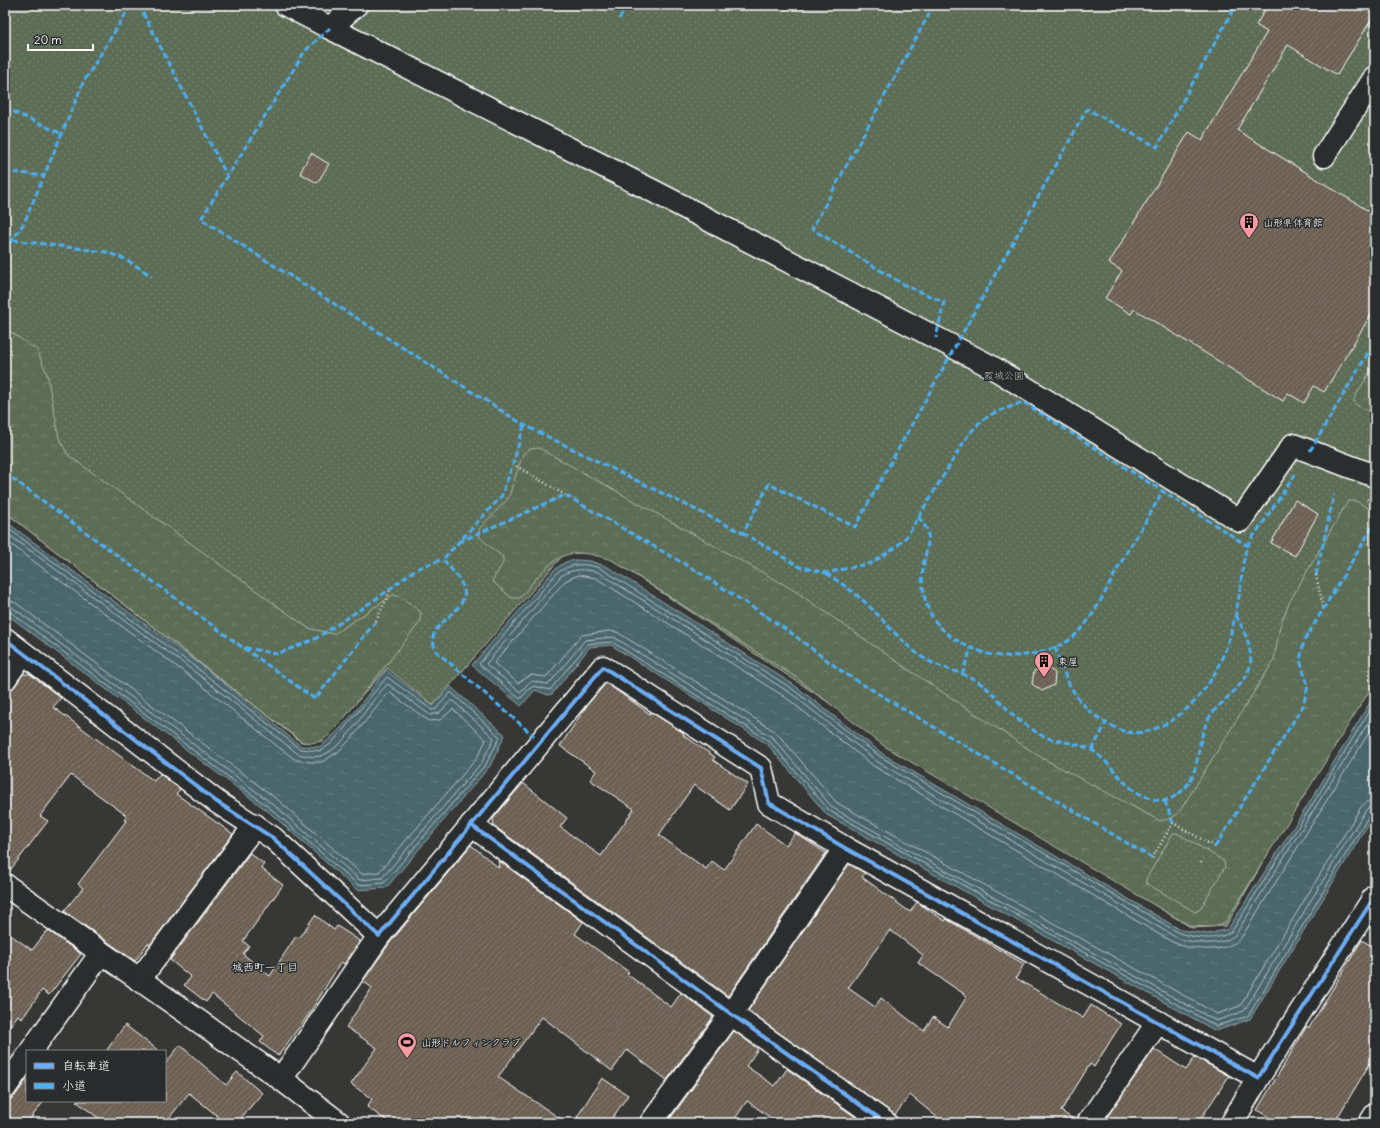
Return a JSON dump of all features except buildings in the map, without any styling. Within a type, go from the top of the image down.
[{"type":"street","points":[[286,5],[657,193],[992,367],[1240,521],[1293,445],[1375,476]]},
{"type":"street","points":[[330,28],[356,5]]},
{"type":"street","points":[[1324,156],[1375,77]]},
{"type":"street","points":[[5,639],[218,802],[255,825],[272,838],[379,936]]},
{"type":"street","points":[[5,679],[23,653]]},
{"type":"street","points":[[281,1079],[379,936],[603,667],[760,768],[769,803],[845,848],[1258,1078]]},
{"type":"street","points":[[139,980],[255,825]]},
{"type":"street","points":[[471,825],[731,1014],[886,1123]]},
{"type":"street","points":[[651,1123],[731,1014],[845,848]]},
{"type":"street","points":[[5,885],[281,1079],[339,1123]]},
{"type":"street","points":[[1232,1123],[1258,1078],[1375,896]]},
{"type":"street","points":[[32,1050],[100,953]]},
{"type":"street","points":[[1088,1123],[1158,1022]]},
{"type":"street","points":[[5,1088],[26,1058]]},
{"type":"street","points":[[1370,1123],[1375,1115]]},
{"type":"path","points":[[513,464],[565,495]]},
{"type":"path","points":[[1367,499],[1375,504]]},
{"type":"path","points":[[1316,575],[1323,607]]},
{"type":"path","points":[[376,622],[392,587]]},
{"type":"path","points":[[1152,858],[1174,822],[1215,847]]},
{"type":"path","points":[[1201,863],[1203,859]]},
{"type":"green space","name":"霞城公園","points":[[5,5],[1375,5],[1375,609],[1366,624],[1371,676],[1226,926],[1192,928],[907,754],[600,552],[564,554],[433,705],[387,668],[322,741],[301,742],[5,512]]},
{"type":"green space","points":[[5,328],[37,350],[47,374],[59,438],[68,455],[308,628],[334,634],[393,595],[401,597],[421,612],[420,622],[338,726],[326,738],[314,743],[302,742],[5,512]]},
{"type":"green space","points":[[1375,363],[1375,412],[1372,413],[1355,404],[1354,399]]},
{"type":"green space","points":[[539,448],[792,589],[909,670],[1042,758],[1160,821],[1169,819],[1178,814],[1274,660],[1280,626],[1290,601],[1348,501],[1356,501],[1375,512],[1375,618],[1372,627],[1372,634],[1375,643],[1375,682],[1225,923],[1209,927],[1190,926],[884,746],[797,678],[612,560],[595,555],[578,553],[569,554],[552,562],[520,598],[512,598],[492,581],[503,563],[503,557],[480,538],[479,529],[508,499],[523,454],[529,449]],"holes":[[[1173,833],[1177,833],[1224,861],[1225,867],[1200,909],[1195,912],[1146,883],[1146,879]]]},
{"type":"water","points":[[5,521],[205,668],[301,746],[319,747],[329,739],[356,711],[386,670],[433,706],[450,686],[505,735],[490,766],[386,888],[357,890],[269,812],[5,613]]},
{"type":"water","points":[[577,560],[590,561],[608,567],[794,685],[883,754],[1181,930],[1208,934],[1228,929],[1311,800],[1375,694],[1375,813],[1250,1019],[1216,1031],[827,815],[767,744],[611,645],[590,647],[552,694],[548,695],[535,690],[521,706],[472,665],[554,570],[565,562]]},
{"type":"marked path","points":[[5,171],[44,176],[83,83],[131,5]]},
{"type":"marked path","points":[[139,5],[227,176]]},
{"type":"marked path","points":[[619,19],[629,5]]},
{"type":"marked path","points":[[934,5],[812,229],[908,287],[944,302],[936,338]]},
{"type":"marked path","points":[[330,28],[305,51],[201,219],[524,425],[743,533],[769,484],[855,527],[1087,109],[1157,147],[1236,5]]},
{"type":"marked path","points":[[5,108],[62,134]]},
{"type":"marked path","points":[[5,250],[24,223],[44,176]]},
{"type":"marked path","points":[[13,240],[106,252],[125,259],[152,276]]},
{"type":"marked path","points":[[1310,451],[1375,341]]},
{"type":"marked path","points":[[743,533],[800,567],[826,573],[872,563],[896,547],[907,536],[968,435],[981,421],[994,413],[1023,402],[1248,546]]},
{"type":"marked path","points":[[524,425],[513,464],[501,497],[443,559],[461,582],[464,590],[464,597],[461,603],[439,627],[433,639],[436,651],[534,736]]},
{"type":"marked path","points":[[1055,647],[1064,673],[1076,695],[1092,713],[1116,728],[1122,731],[1135,733],[1147,731],[1165,724],[1181,713],[1207,686],[1217,669],[1231,634],[1240,590],[1243,563],[1248,545],[1297,472]]},
{"type":"marked path","points":[[5,473],[242,647],[277,654],[315,639],[379,597],[416,569],[443,559]]},
{"type":"marked path","points":[[919,517],[928,534],[928,544],[922,575],[924,593],[932,616],[948,634],[977,650],[995,655],[1018,656],[1054,648],[1072,638],[1080,630],[1100,601],[1162,491]]},
{"type":"marked path","points":[[459,542],[565,495],[700,573],[787,630],[844,673],[1152,858]]},
{"type":"marked path","points":[[1316,575],[1334,495]]},
{"type":"marked path","points":[[1215,847],[1303,706],[1308,686],[1300,660],[1304,641],[1375,523]]},
{"type":"marked path","points":[[826,573],[860,598],[902,640],[922,657],[935,664],[975,680],[991,692],[1015,717],[1041,735],[1054,740],[1082,746],[1093,751],[1101,757],[1133,790],[1141,795],[1161,801],[1165,801],[1180,792],[1189,783],[1194,772],[1202,734],[1207,722],[1214,711],[1242,682],[1249,671],[1251,655],[1249,646],[1247,638],[1236,615]]},
{"type":"marked path","points":[[244,648],[315,699],[376,621]]},
{"type":"marked path","points":[[962,675],[971,648]]},
{"type":"marked path","points":[[1092,750],[1106,723]]},
{"type":"marked path","points":[[1165,801],[1173,823]]},
{"type":"cycle path","points":[[5,639],[217,802],[273,838],[379,936],[603,667],[761,768],[769,803],[845,848],[1258,1078],[1375,896]]},
{"type":"cycle path","points":[[471,825],[731,1014],[886,1123]]},
{"type":"place","name":"山形県体育館","points":[[1249,239]]},
{"type":"place","name":"東屋","points":[[1044,678]]},
{"type":"place","name":"山形ドルフィンクラブ","points":[[407,1059]]},
{"type":"district","name":"城西町一丁目","points":[[265,967]]}]
